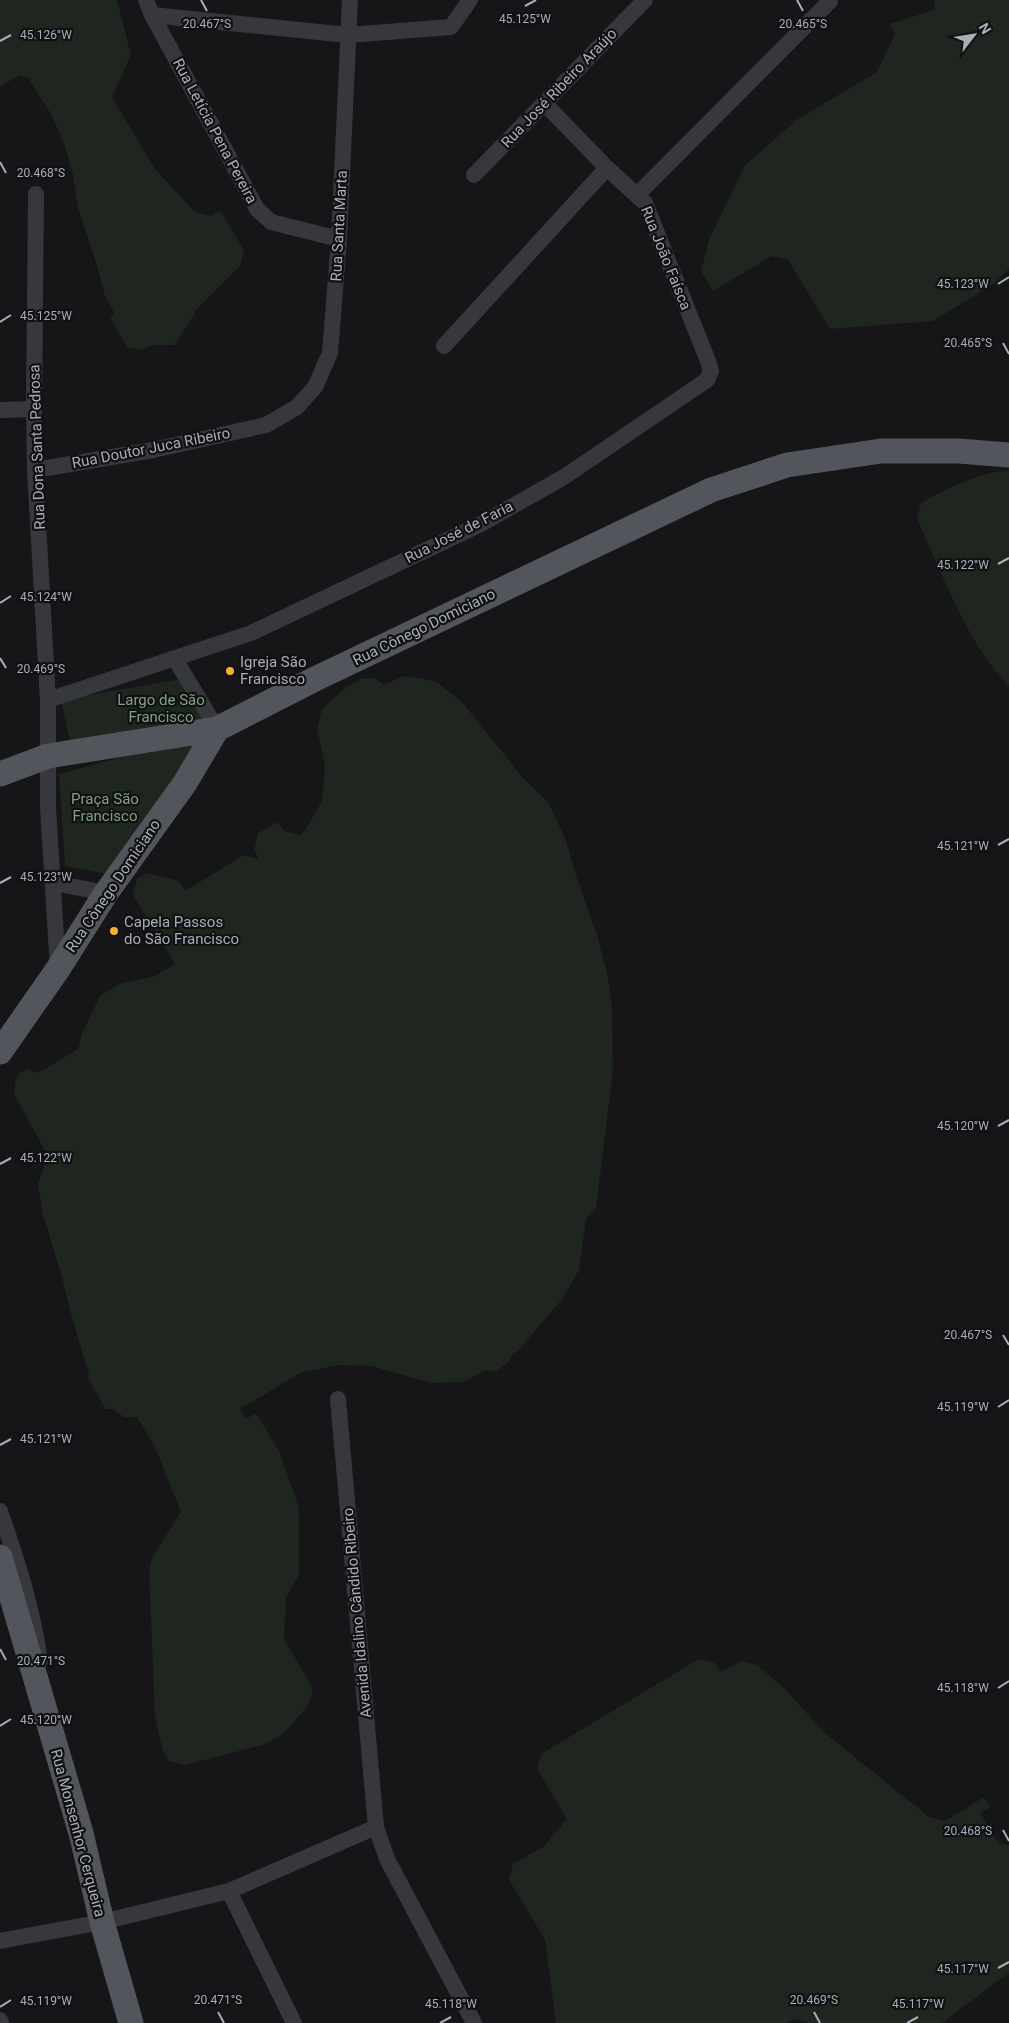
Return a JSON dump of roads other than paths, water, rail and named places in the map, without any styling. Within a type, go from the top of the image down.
[{"type":"main road","name":"Rua Cônego Domiciano","points":[[0,1052],[58,969],[106,893],[185,783],[217,729],[316,679],[711,490],[787,465],[881,451],[959,452],[1009,456]]},
{"type":"main road","points":[[0,774],[48,756],[217,729]]},
{"type":"main road","name":"Rua Monsenhor Cerqueira","points":[[0,1557],[81,1833],[102,1922],[131,2023]]},
{"type":"street","name":"Rua Santa Marta","points":[[266,425],[297,407],[315,387],[330,353],[339,239],[350,0]]},
{"type":"street","points":[[149,8],[348,35],[451,27],[470,0]]},
{"type":"street","name":"Rua José Ribeiro Araújo","points":[[474,175],[645,0]]},
{"type":"street","points":[[637,195],[830,1]]},
{"type":"street","name":"Rua Letícia Pena Pereira","points":[[149,8],[256,209],[271,222],[339,239]]},
{"type":"street","name":"Rua João Faísca","points":[[544,103],[608,168],[645,202],[708,361]]},
{"type":"street","points":[[444,346],[608,168]]},
{"type":"street","name":"Rua Dona Santa Pedrosa","points":[[36,194],[35,470],[48,700]]},
{"type":"street","name":"Rua José de Faria","points":[[175,659],[251,633],[479,525],[564,477],[707,380],[711,371],[708,361]]},
{"type":"street","points":[[0,410],[34,409]]},
{"type":"street","name":"Rua Doutor Juca Ribeiro","points":[[35,470],[153,450],[266,425]]},
{"type":"street","points":[[58,969],[48,808],[48,700],[175,659],[217,729]]},
{"type":"street","points":[[54,883],[106,893]]},
{"type":"street","name":"Avenida Idalino Cândido Ribeiro","points":[[338,1399],[376,1828],[388,1860],[474,2023]]},
{"type":"street","points":[[0,1511],[16,1557],[36,1633],[48,1720]]},
{"type":"street","points":[[0,1941],[145,1913],[229,1891],[376,1828]]},
{"type":"street","points":[[229,1891],[294,2023]]},
{"type":"place","name":"Igreja São Francisco","points":[[230,671]]},
{"type":"place","name":"Capela Passos do São Francisco","points":[[114,931]]},
{"type":"park label","name":"Largo de São Francisco","points":[[161,708]]},
{"type":"park label","name":"Praça São Francisco","points":[[105,808]]}]
